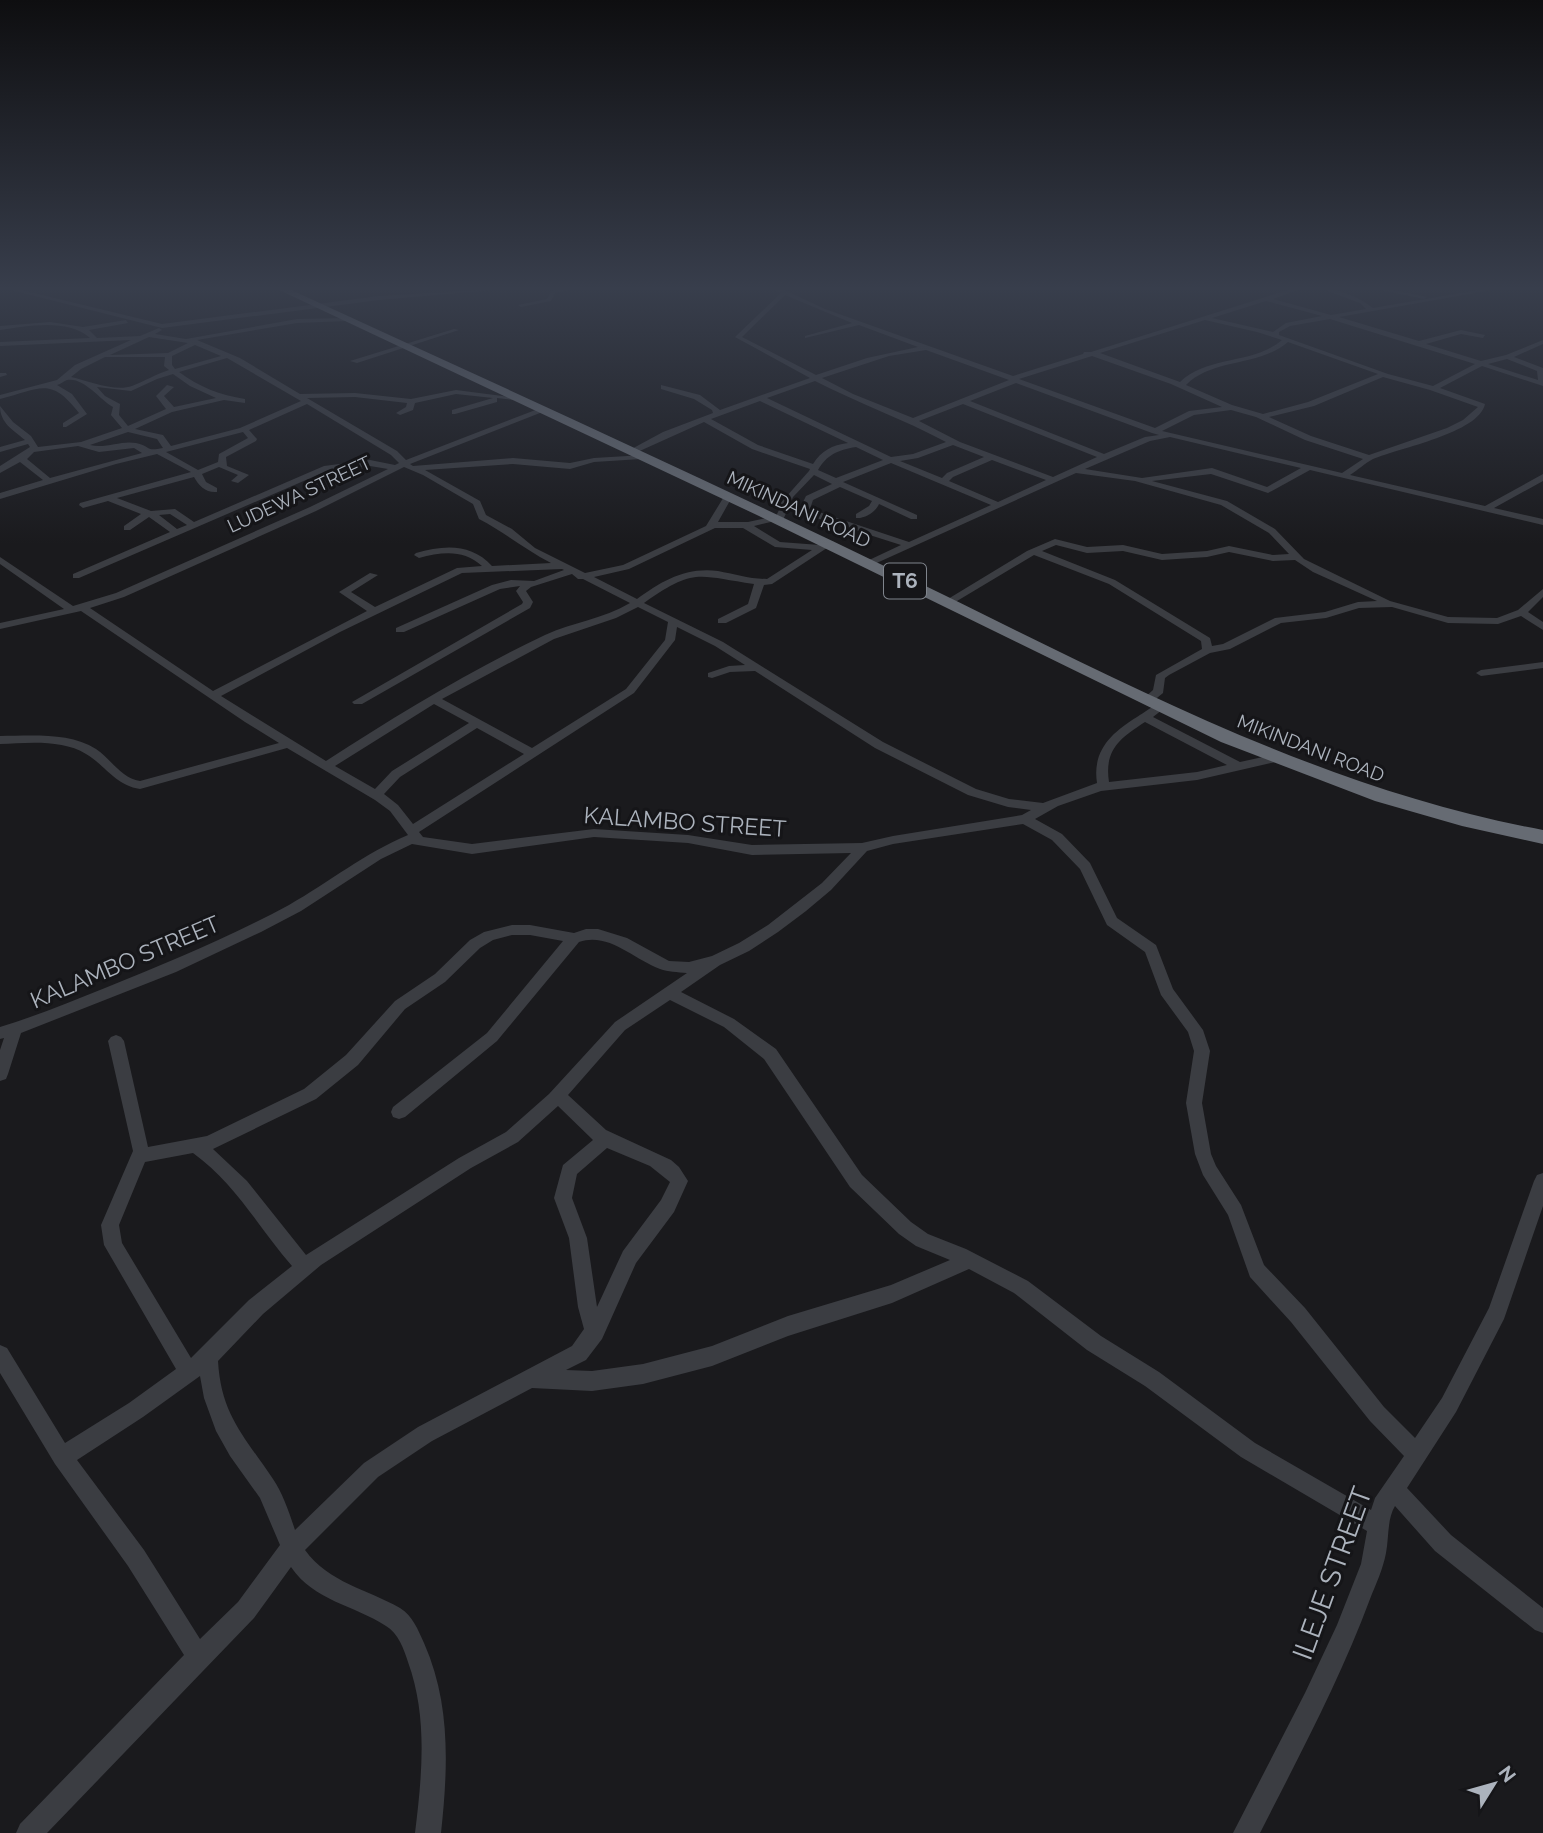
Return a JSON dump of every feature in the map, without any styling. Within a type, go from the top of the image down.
[{"type":"highway","name":"MIKINDANI ROAD","points":[[460,374],[728,497],[779,515],[825,546],[870,564],[1154,703],[1276,758],[1403,804],[1481,825],[1543,836]]},
{"type":"street","points":[[0,390],[4,396],[48,386],[71,374]]},
{"type":"street","points":[[124,389],[170,374]]},
{"type":"street","points":[[177,374],[222,399]]},
{"type":"street","points":[[258,374],[394,453],[405,467],[477,503],[485,520],[505,528],[532,550],[546,555],[581,577],[673,620],[758,668],[879,745],[972,792],[1008,803],[1046,808]]},
{"type":"street","points":[[808,374],[850,396],[913,421],[953,442],[1053,480]]},
{"type":"street","points":[[76,576],[327,468],[370,463],[405,467],[522,461],[565,466],[636,455],[705,419],[830,374]]},
{"type":"street","points":[[999,374],[1173,436],[1543,522]]},
{"type":"street","points":[[913,421],[1029,374]]},
{"type":"street","points":[[1150,374],[1233,408],[1264,416],[1308,438],[1368,458]]},
{"type":"street","points":[[1181,385],[1197,374]]},
{"type":"street","points":[[1264,416],[1301,407],[1375,376],[1386,374],[1478,402],[1481,412],[1426,438],[1368,458],[1344,475]]},
{"type":"street","points":[[1435,388],[1463,374]]},
{"type":"street","points":[[1513,374],[1543,384]]},
{"type":"street","points":[[67,378],[149,392],[191,383]]},
{"type":"street","points":[[90,384],[102,398],[117,406],[115,415],[127,429],[160,437],[169,450]]},
{"type":"street","points":[[48,386],[59,387],[69,394],[83,414],[66,425]]},
{"type":"street","points":[[170,387],[160,396],[171,410]]},
{"type":"street","points":[[664,387],[702,400],[716,408],[717,414]]},
{"type":"street","points":[[0,496],[244,429],[290,411],[304,399],[355,395],[411,401],[454,392],[508,397]]},
{"type":"street","points":[[455,412],[508,397]]},
{"type":"street","points":[[760,398],[891,460],[999,505]]},
{"type":"street","points":[[0,450],[31,445],[84,444],[171,410],[222,399],[242,401]]},
{"type":"street","points":[[400,413],[410,408],[411,401]]},
{"type":"street","points":[[967,401],[1104,457]]},
{"type":"street","points":[[0,408],[10,424],[31,445]]},
{"type":"street","points":[[1155,431],[1192,413],[1233,408]]},
{"type":"street","name":"LUDEWA STREET","points":[[0,626],[77,609],[120,595],[405,467],[541,411]]},
{"type":"street","points":[[705,419],[755,447],[814,469],[837,483],[914,517]]},
{"type":"street","points":[[235,481],[245,475],[224,468],[223,455],[253,439],[244,429]]},
{"type":"street","points":[[870,564],[1104,457],[1148,439],[1173,436]]},
{"type":"street","points":[[805,509],[809,498],[837,483],[891,460],[915,456],[953,442]]},
{"type":"street","points":[[84,444],[99,450],[138,445],[197,473],[202,484],[214,490]]},
{"type":"street","points":[[779,515],[824,454],[838,447],[857,444]]},
{"type":"street","points":[[0,470],[20,458],[31,445]]},
{"type":"street","points":[[944,482],[950,475],[991,457]]},
{"type":"street","points":[[0,461],[20,458],[50,482]]},
{"type":"street","points":[[83,505],[197,473],[223,463]]},
{"type":"street","points":[[1142,480],[1213,471],[1268,490],[1309,467]]},
{"type":"street","points":[[1075,470],[1142,480],[1194,493],[1238,509],[1279,537],[1297,557],[1315,570],[1392,604],[1433,618],[1464,622],[1498,621],[1522,612],[1543,592]]},
{"type":"street","points":[[1488,508],[1543,477]]},
{"type":"street","points":[[714,525],[728,497]]},
{"type":"street","points":[[106,499],[119,499],[148,513],[178,534]]},
{"type":"street","points":[[859,516],[873,508],[876,501]]},
{"type":"street","points":[[581,577],[626,567],[682,543],[714,525],[745,525],[805,509],[846,525],[890,536],[908,545]]},
{"type":"street","points":[[127,528],[148,513],[169,510],[194,526]]},
{"type":"street","points":[[163,522],[182,517]]},
{"type":"street","points":[[745,525],[778,545],[825,546]]},
{"type":"street","points":[[948,602],[1034,551],[1058,542],[1087,551],[1129,548],[1162,557],[1189,556],[1229,549],[1273,558],[1297,557]]},
{"type":"street","points":[[328,765],[435,700],[552,635],[601,621],[639,603],[666,582],[691,574],[714,573],[760,582],[776,580],[825,546]]},
{"type":"street","points":[[419,555],[442,549],[461,550],[478,555],[490,569]]},
{"type":"street","points":[[1034,551],[1124,589],[1206,640],[1207,650]]},
{"type":"street","points":[[0,560],[288,744],[376,795],[394,808],[416,835],[532,753],[637,684],[670,640],[673,620]]},
{"type":"street","points":[[214,695],[373,611],[460,570],[566,568]]},
{"type":"street","points":[[358,702],[526,606],[528,603],[521,591],[527,585],[566,568]]},
{"type":"street","points":[[373,575],[344,592],[373,611]]},
{"type":"street","points":[[722,621],[752,606],[760,589],[760,582]]},
{"type":"street","points":[[400,630],[496,587],[511,583],[527,585]]},
{"type":"street","points":[[1104,786],[1099,769],[1105,748],[1145,717],[1159,691],[1160,677],[1165,673],[1207,650],[1226,646],[1279,620],[1326,615],[1358,605],[1392,604]]},
{"type":"street","points":[[1522,612],[1543,627]]},
{"type":"street","points":[[1481,673],[1543,665]]},
{"type":"street","points":[[712,675],[729,669],[758,668]]},
{"type":"street","points":[[435,700],[532,753]]},
{"type":"street","points":[[1145,717],[1240,767]]},
{"type":"street","points":[[376,795],[396,774],[477,723]]},
{"type":"street","points":[[0,740],[61,743],[87,749],[120,778],[140,785],[288,744]]},
{"type":"street","name":"KALAMBO STREET","points":[[8,1031],[171,968],[256,928],[296,907],[383,851],[416,835],[472,849],[594,833],[688,839],[752,850],[862,848],[893,840],[1025,819],[1104,786],[1197,776],[1276,758]]},
{"type":"street","points":[[1025,819],[1057,837],[1085,866],[1112,921],[1151,949],[1166,991],[1195,1030],[1202,1051],[1194,1103],[1203,1154],[1212,1175],[1235,1211],[1257,1271],[1298,1315],[1377,1414],[1416,1454]]},
{"type":"street","points":[[62,1457],[189,1372],[208,1357],[256,1307],[305,1267],[466,1163],[512,1137],[558,1095],[620,1027],[715,961],[816,897],[843,873],[862,848]]},
{"type":"street","points":[[139,1156],[197,1147],[260,1121],[310,1094],[352,1060],[400,1005],[440,978],[475,944],[512,930],[554,933],[574,938]]},
{"type":"street","points":[[400,1112],[492,1037],[574,938],[584,933],[605,934],[667,966],[684,969],[715,961]]},
{"type":"street","points":[[670,993],[729,1023],[770,1054],[856,1181],[877,1203],[922,1240],[970,1260],[1021,1287],[1094,1343],[1169,1391],[1248,1450],[1377,1525]]},
{"type":"street","points":[[0,1074],[8,1031]]},
{"type":"street","points":[[116,1041],[141,1151],[110,1225],[113,1245],[189,1372]]},
{"type":"street","points":[[29,1833],[246,1610],[290,1550],[359,1482],[392,1454],[470,1409],[534,1379],[579,1353],[595,1332],[615,1282],[637,1244],[673,1196],[679,1181],[667,1166],[607,1139],[578,1116],[558,1095]]},
{"type":"street","points":[[595,1332],[587,1307],[578,1238],[562,1198],[569,1170],[607,1139]]},
{"type":"street","points":[[197,1147],[209,1154],[233,1178],[280,1240],[305,1267]]},
{"type":"street","name":"ILEJE STREET","points":[[1246,1833],[1315,1702],[1373,1562],[1377,1525],[1394,1489],[1449,1405],[1497,1312],[1543,1181]]},
{"type":"street","points":[[534,1379],[592,1381],[643,1374],[712,1356],[788,1326],[892,1294],[970,1260]]},
{"type":"street","points":[[0,1355],[62,1457],[136,1559],[198,1657]]},
{"type":"street","points":[[208,1357],[211,1393],[221,1419],[243,1458],[269,1492],[286,1529],[290,1550],[309,1573],[329,1588],[397,1619],[408,1633],[425,1679],[433,1719],[433,1794],[428,1833]]},
{"type":"street","points":[[1394,1489],[1443,1543],[1543,1622]]}]
